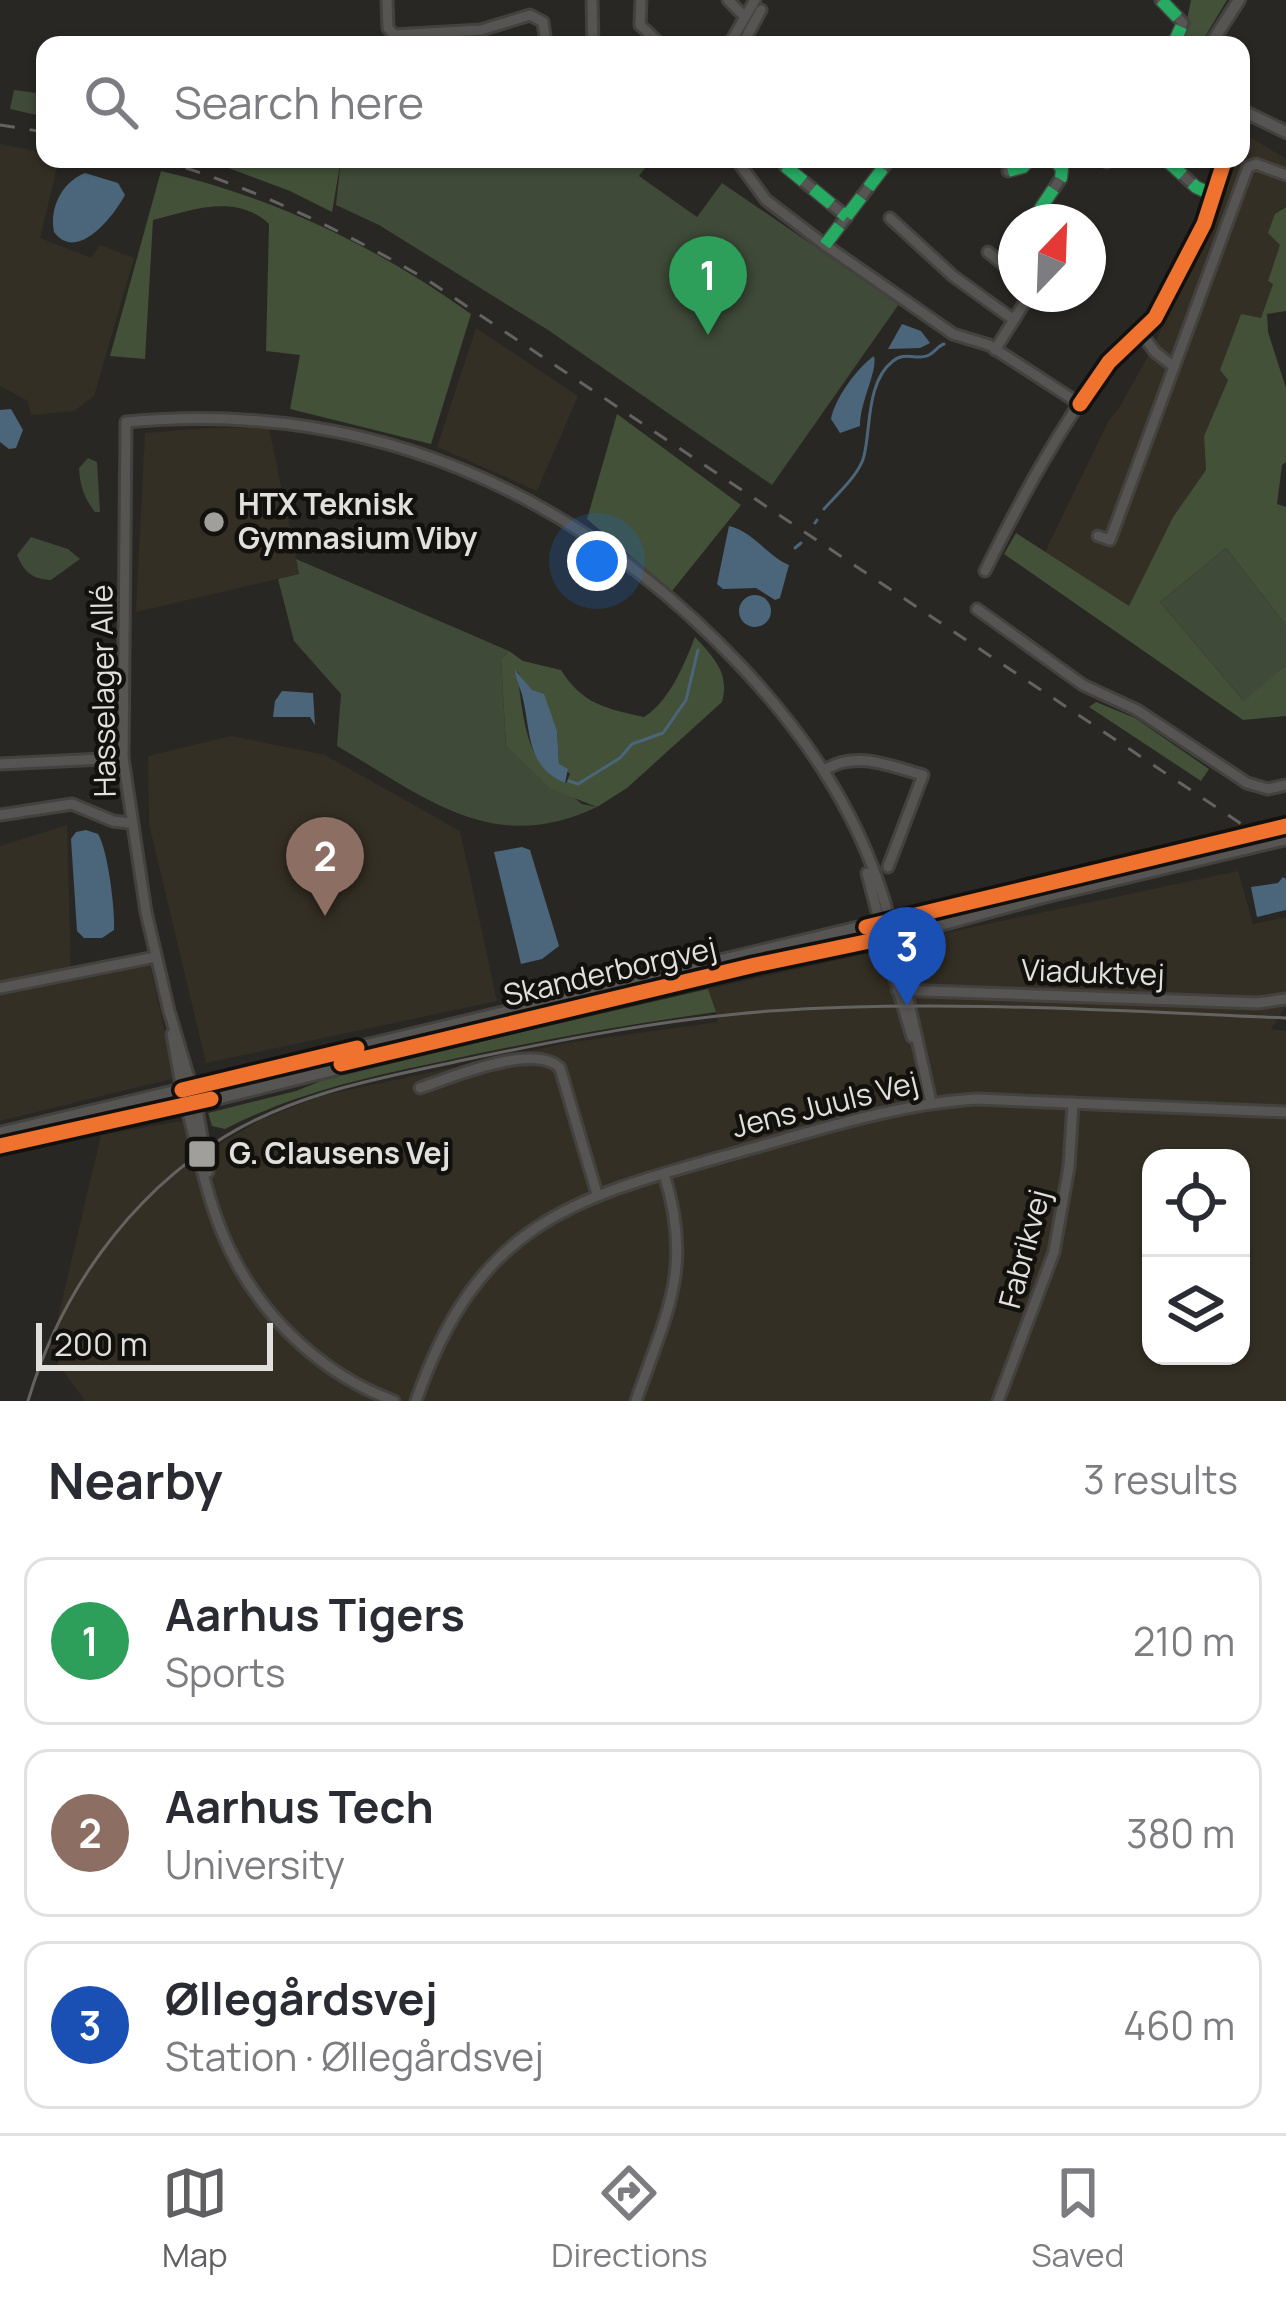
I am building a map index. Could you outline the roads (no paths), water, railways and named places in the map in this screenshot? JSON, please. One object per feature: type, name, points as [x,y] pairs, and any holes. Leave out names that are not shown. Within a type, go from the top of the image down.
[{"type":"main road","name":"Skanderborgvej","points":[[189,1096],[780,960],[974,901],[1286,826]]},
{"type":"main road","name":"Skanderborgvej","points":[[189,1096],[1286,838]]},
{"type":"main road","points":[[0,1134],[189,1096]]},
{"type":"main road","points":[[0,1146],[189,1096]]},
{"type":"street","points":[[387,0],[388,28],[394,35],[481,30],[530,15],[550,31],[548,36]]},
{"type":"street","points":[[592,0],[593,36]]},
{"type":"street","points":[[641,0],[640,26],[651,36]]},
{"type":"street","points":[[728,0],[743,15]]},
{"type":"street","points":[[1161,0],[1183,23],[1177,36]]},
{"type":"street","points":[[1216,36],[1239,0]]},
{"type":"street","points":[[733,36],[743,15],[758,5]]},
{"type":"street","points":[[746,36],[758,5]]},
{"type":"street","points":[[1250,117],[1286,131]]},
{"type":"street","points":[[1250,167],[1256,164],[1286,175]]},
{"type":"street","points":[[743,168],[766,200],[825,245],[953,334],[995,350],[1080,404]]},
{"type":"street","points":[[787,168],[847,217]]},
{"type":"street","points":[[825,245],[883,168]]},
{"type":"street","points":[[1008,171],[1019,168]]},
{"type":"street","points":[[1043,204],[1062,173],[1059,168]]},
{"type":"street","points":[[1175,168],[1196,187],[1214,195]]},
{"type":"street","points":[[985,571],[1039,468],[1080,404],[1109,362],[1155,318],[1186,262],[1222,168]]},
{"type":"street","points":[[1098,536],[1110,540],[1247,168]]},
{"type":"street","points":[[890,218],[953,276],[1014,320]]},
{"type":"street","points":[[988,252],[998,260]]},
{"type":"street","points":[[995,350],[1019,312]]},
{"type":"street","points":[[1142,333],[1173,366]]},
{"type":"street","name":"Hasselager Allé","points":[[394,1401],[344,1378],[316,1358],[263,1303],[229,1249],[208,1184],[155,957],[130,824],[123,758],[127,422],[236,418],[329,429],[398,445],[518,494],[597,540],[670,598],[753,679],[826,769]]},
{"type":"street","points":[[977,609],[1083,685],[1137,710],[1240,779],[1261,788],[1286,785]]},
{"type":"street","points":[[0,764],[123,758]]},
{"type":"street","points":[[889,867],[923,775],[866,759],[842,761],[826,769],[864,850],[931,1102]]},
{"type":"street","points":[[0,814],[72,804],[130,824]]},
{"type":"street","points":[[0,988],[155,957]]},
{"type":"street","name":"Viaduktvej","points":[[902,990],[1258,1003],[1286,999]]},
{"type":"street","points":[[420,1088],[483,1067],[541,1057],[552,1060],[560,1068],[597,1194]]},
{"type":"street","name":"Jens Juuls Vej","points":[[416,1401],[444,1330],[488,1268],[554,1214],[597,1194],[850,1120],[931,1102],[976,1099],[1286,1112]]},
{"type":"street","name":"Fabrikvej","points":[[998,1401],[1054,1252],[1070,1167],[1073,1103]]},
{"type":"street","points":[[636,1401],[680,1256],[664,1174]]},
{"type":"water","points":[[85,173],[118,183],[125,195],[94,233],[83,240],[63,240],[54,232],[56,205],[64,189]]},
{"type":"water","points":[[902,324],[921,331],[930,343],[888,349]]},
{"type":"water","points":[[874,356],[860,426],[840,433],[831,419],[837,402]]},
{"type":"water","points":[[11,409],[23,430],[16,448],[9,449],[0,442],[0,410]]},
{"type":"water","points":[[729,526],[789,565],[780,598],[775,600],[756,588],[723,589],[717,584]]},
{"type":"water","points":[[755,595],[766,600],[771,611],[766,622],[755,627],[744,622],[739,611],[744,600]]},
{"type":"water","points":[[515,670],[532,690],[544,694],[557,731],[559,764],[568,769],[565,783],[537,759]]},
{"type":"water","points":[[282,691],[313,693],[315,725],[310,717],[273,717]]},
{"type":"water","points":[[86,830],[98,834],[110,880],[114,930],[102,938],[84,938],[77,931],[71,839]]},
{"type":"water","points":[[530,850],[559,946],[542,959],[521,964],[494,852]]},
{"type":"water","points":[[1283,877],[1286,910],[1257,917],[1251,887],[1278,883]]},
{"type":"waterway","points":[[824,509],[862,463],[874,393],[884,370],[898,358],[925,357],[944,344]]},
{"type":"waterway","points":[[795,548],[801,543]]},
{"type":"waterway","points":[[569,781],[578,784],[620,758],[632,744],[663,733],[686,700],[698,650]]},
{"type":"tram line","points":[[28,1401],[79,1286],[128,1218],[157,1188],[224,1137],[281,1109],[341,1088],[578,1037],[769,1011],[963,1006],[1286,1018]]},
{"type":"railway","points":[[0,125],[36,131]]},
{"type":"railway","points":[[184,168],[296,211],[429,281],[1243,825]]},
{"type":"place","name":"Aarhus Tigers","points":[[708,335]]},
{"type":"place","name":"HTX Teknisk Gymnasium Viby","points":[[214,522]]},
{"type":"place","name":"Aarhus Tech","points":[[325,916]]},
{"type":"place","name":"Øllegårdsvej","points":[[907,1006]]},
{"type":"place","name":"G. Clausens Vej","points":[[202,1154]]}]
